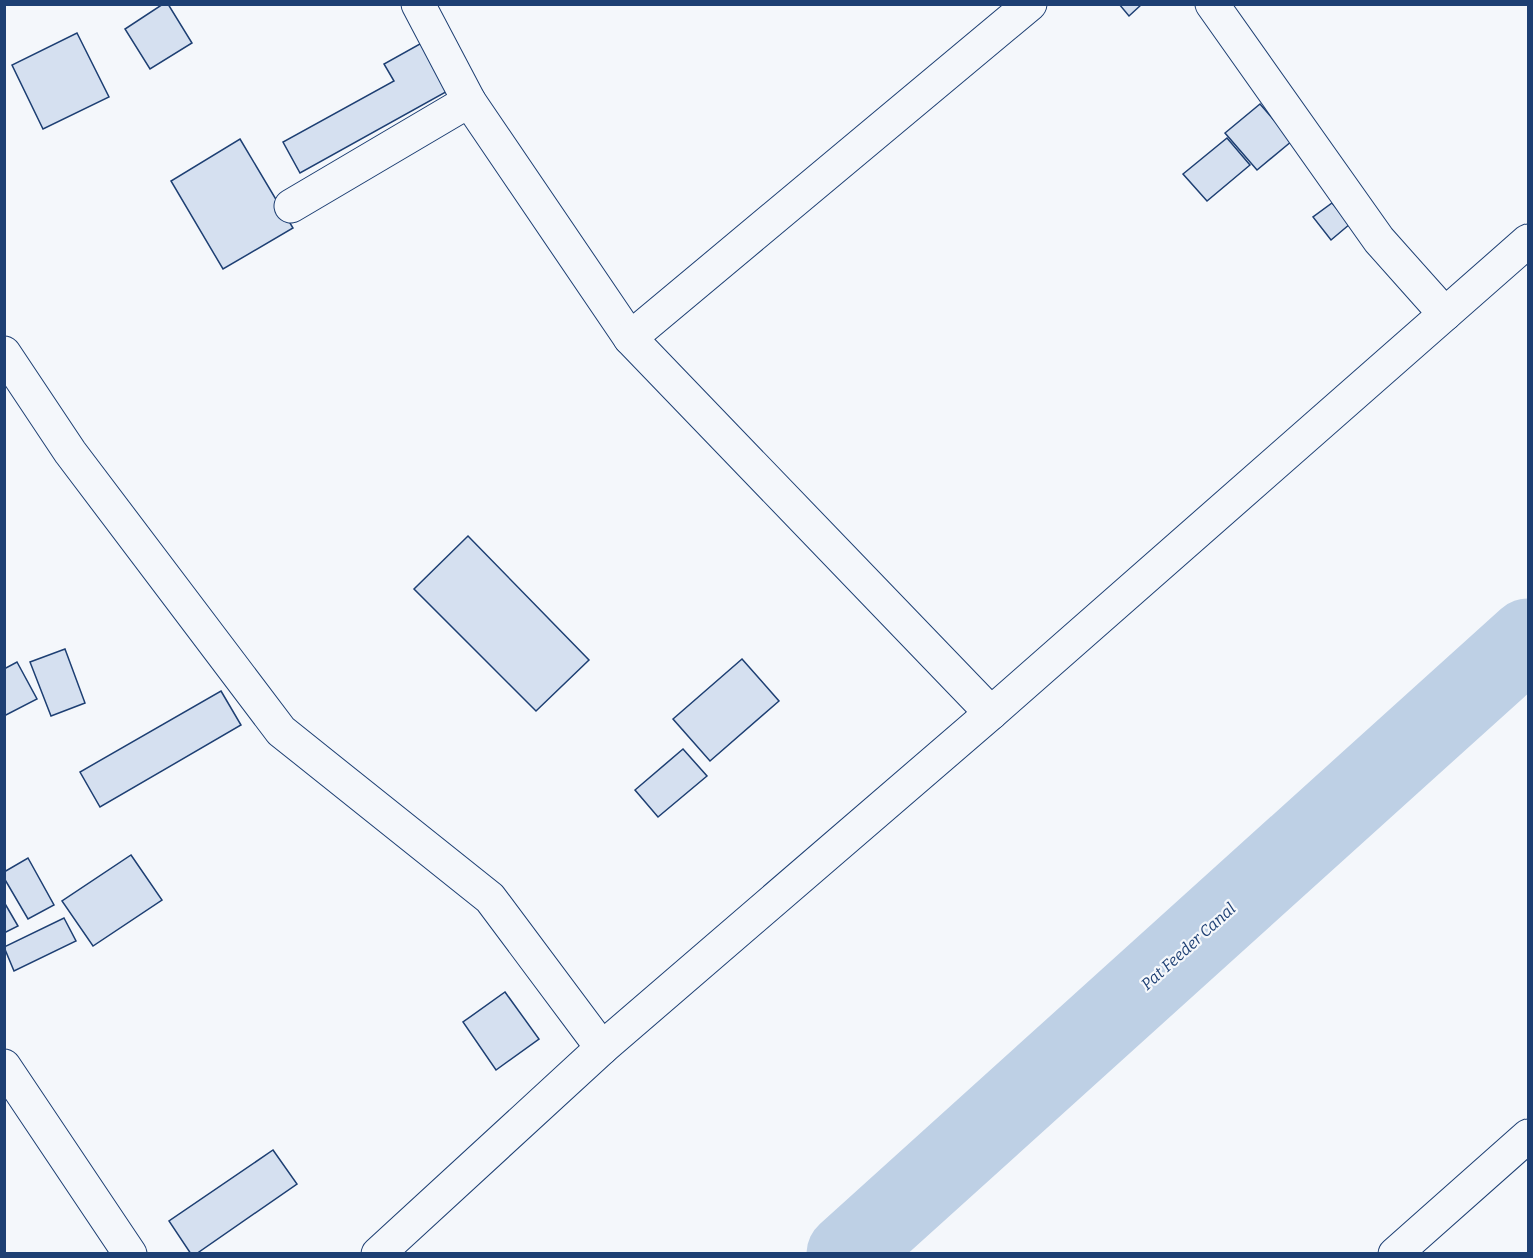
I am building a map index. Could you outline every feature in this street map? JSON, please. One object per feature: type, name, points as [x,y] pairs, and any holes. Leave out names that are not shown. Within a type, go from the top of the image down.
[{"type":"street","points":[[418,4],[469,101],[630,338],[991,713]]},
{"type":"street","points":[[630,338],[1030,4]]},
{"type":"street","points":[[1212,4],[1379,240],[1444,314]]},
{"type":"street","points":[[291,206],[469,101]]},
{"type":"street","points":[[378,1254],[602,1048],[991,713],[1528,241]]},
{"type":"street","points":[[4,353],[70,452],[281,732],[489,898],[602,1048]]},
{"type":"street","points":[[4,1066],[130,1254]]},
{"type":"street","points":[[1395,1254],[1528,1136]]},
{"type":"building","points":[[163,4],[168,4],[192,43],[150,69],[125,29]]},
{"type":"building","points":[[1119,4],[1142,4],[1129,16]]},
{"type":"building","points":[[77,33],[109,97],[43,129],[12,65]]},
{"type":"building","points":[[427,40],[453,88],[300,173],[283,142],[394,81],[384,64]]},
{"type":"building","points":[[1260,104],[1292,141],[1257,170],[1225,133]]},
{"type":"building","points":[[1227,138],[1250,165],[1207,201],[1183,174]]},
{"type":"building","points":[[240,139],[293,228],[223,269],[171,181]]},
{"type":"building","points":[[1332,203],[1350,224],[1331,240],[1313,217]]},
{"type":"building","points":[[468,536],[589,660],[536,711],[414,589]]},
{"type":"building","points":[[65,649],[85,703],[51,716],[30,662]]},
{"type":"building","points":[[742,659],[779,701],[710,761],[673,719]]},
{"type":"building","points":[[17,662],[37,699],[4,716],[4,669]]},
{"type":"building","points":[[221,691],[241,725],[100,807],[80,772]]},
{"type":"building","points":[[683,749],[707,776],[658,817],[635,790]]},
{"type":"building","points":[[131,855],[162,900],[93,946],[62,901]]},
{"type":"building","points":[[28,858],[54,905],[28,919],[4,878],[4,872]]},
{"type":"building","points":[[4,902],[18,926],[4,933]]},
{"type":"building","points":[[64,918],[76,941],[14,971],[4,947]]},
{"type":"building","points":[[505,992],[539,1039],[496,1070],[463,1022]]},
{"type":"building","points":[[273,1150],[297,1184],[196,1254],[191,1254],[169,1221]]},
{"type":"waterway","name":"Pat Feeder Canal","points":[[847,1254],[1528,639]]}]
